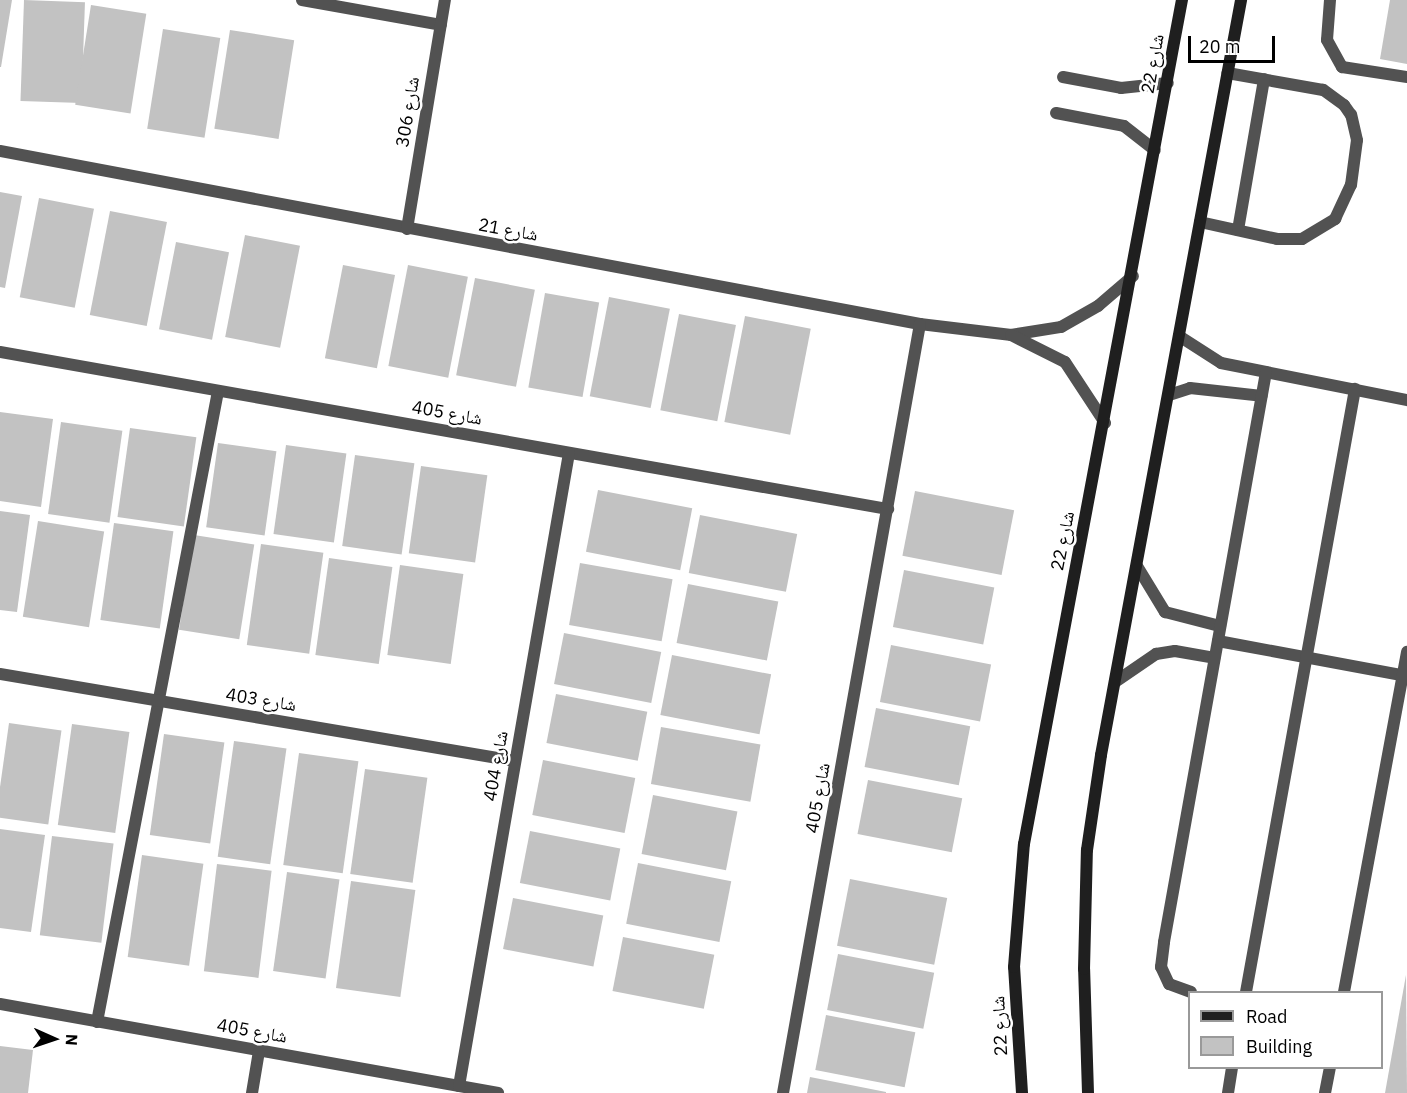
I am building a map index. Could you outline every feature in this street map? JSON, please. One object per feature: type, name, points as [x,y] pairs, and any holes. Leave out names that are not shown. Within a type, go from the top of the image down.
[{"type":"street","points":[[302,0],[441,25]]},
{"type":"street","name":"شارع 306","points":[[406,230],[445,0]]},
{"type":"street","name":"شارع 22","points":[[1022,1093],[1014,967],[1024,844],[1041,742],[1133,276],[1182,0]]},
{"type":"street","points":[[1088,1093],[1084,969],[1087,850],[1115,682],[1241,0]]},
{"type":"street","points":[[1330,0],[1327,40],[1342,67],[1407,77]]},
{"type":"street","points":[[1200,222],[1290,240],[1315,235],[1343,208],[1354,163],[1355,127],[1344,105],[1323,90],[1228,73]]},
{"type":"street","points":[[1063,77],[1121,88],[1168,84]]},
{"type":"street","points":[[1238,230],[1264,79]]},
{"type":"street","points":[[1056,113],[1124,126],[1155,150]]},
{"type":"street","name":"شارع 21","points":[[0,151],[406,230],[920,324],[1011,335],[1061,327],[1098,306],[1133,276]]},
{"type":"street","name":"شارع 405","points":[[783,1093],[920,324]]},
{"type":"street","name":"شارع 21","points":[[1011,335],[1065,362],[1105,423]]},
{"type":"street","points":[[1179,336],[1221,363],[1407,400]]},
{"type":"street","name":"شارع 405","points":[[0,352],[888,509]]},
{"type":"street","points":[[1188,992],[1169,984],[1161,967],[1266,372]]},
{"type":"street","points":[[1169,395],[1190,388],[1262,396]]},
{"type":"street","points":[[1246,991],[1355,389]]},
{"type":"street","points":[[97,1022],[219,391]]},
{"type":"street","name":"شارع 404","points":[[459,1086],[569,453]]},
{"type":"street","points":[[1137,566],[1165,612],[1220,626]]},
{"type":"street","points":[[1218,641],[1405,675]]},
{"type":"street","points":[[1115,682],[1156,654],[1175,651],[1214,658]]},
{"type":"street","points":[[1344,991],[1405,675],[1407,652]]},
{"type":"street","name":"شارع 403","points":[[0,674],[515,760]]},
{"type":"street","name":"شارع 405","points":[[0,1004],[498,1093]]},
{"type":"street","points":[[252,1093],[259,1050]]},
{"type":"street","points":[[1228,1093],[1232,1069]]},
{"type":"street","points":[[1325,1093],[1330,1069]]},
{"type":"building","points":[[0,0],[12,0],[1,67],[0,67]]},
{"type":"building","points":[[24,0],[85,2],[81,103],[20,101]]},
{"type":"building","points":[[1390,0],[1407,0],[1407,64],[1380,59]]},
{"type":"building","points":[[91,5],[146,14],[131,114],[75,105]]},
{"type":"building","points":[[163,29],[220,38],[204,138],[147,129]]},
{"type":"building","points":[[230,30],[294,40],[279,139],[214,129]]},
{"type":"building","points":[[0,192],[22,196],[5,288],[0,287]]},
{"type":"building","points":[[39,198],[94,209],[75,308],[20,297]]},
{"type":"building","points":[[110,211],[167,222],[147,326],[90,315]]},
{"type":"building","points":[[245,235],[300,246],[280,348],[225,337]]},
{"type":"building","points":[[176,242],[229,252],[212,340],[159,329]]},
{"type":"building","points":[[343,265],[395,275],[377,368],[325,358]]},
{"type":"building","points":[[408,265],[468,277],[448,378],[388,366]]},
{"type":"building","points":[[475,278],[535,290],[516,387],[456,375]]},
{"type":"building","points":[[545,293],[599,303],[582,397],[528,388]]},
{"type":"building","points":[[609,297],[670,309],[651,408],[590,396]]},
{"type":"building","points":[[679,314],[736,325],[717,421],[660,410]]},
{"type":"building","points":[[745,316],[811,329],[790,435],[724,422]]},
{"type":"building","points":[[0,412],[53,419],[41,507],[0,501]]},
{"type":"building","points":[[61,422],[122,431],[109,523],[48,514]]},
{"type":"building","points":[[130,428],[196,437],[184,526],[117,517]]},
{"type":"building","points":[[218,443],[276,451],[265,535],[206,527]]},
{"type":"building","points":[[286,445],[346,453],[334,543],[273,534]]},
{"type":"building","points":[[355,455],[414,463],[402,554],[342,546]]},
{"type":"building","points":[[421,466],[487,475],[475,562],[409,553]]},
{"type":"building","points":[[598,490],[692,508],[680,570],[586,552]]},
{"type":"building","points":[[915,491],[1014,510],[1002,575],[902,556]]},
{"type":"building","points":[[0,511],[30,515],[17,612],[0,610]]},
{"type":"building","points":[[700,515],[797,534],[786,592],[689,573]]},
{"type":"building","points":[[38,521],[104,531],[89,627],[23,617]]},
{"type":"building","points":[[114,523],[173,531],[160,628],[100,620]]},
{"type":"building","points":[[194,535],[254,545],[239,639],[179,630]]},
{"type":"building","points":[[261,544],[323,553],[309,654],[247,645]]},
{"type":"building","points":[[329,558],[392,567],[379,664],[315,655]]},
{"type":"building","points":[[580,563],[673,579],[662,641],[569,625]]},
{"type":"building","points":[[400,565],[463,574],[451,664],[387,655]]},
{"type":"building","points":[[904,570],[994,588],[983,644],[893,627]]},
{"type":"building","points":[[688,584],[778,602],[767,660],[677,643]]},
{"type":"building","points":[[564,633],[661,652],[651,703],[554,684]]},
{"type":"building","points":[[891,645],[991,664],[980,721],[880,702]]},
{"type":"building","points":[[672,655],[771,674],[760,734],[660,715]]},
{"type":"building","points":[[556,694],[647,712],[638,761],[546,743]]},
{"type":"building","points":[[876,708],[970,726],[959,785],[865,767]]},
{"type":"building","points":[[9,723],[61,730],[48,824],[0,818],[0,787]]},
{"type":"building","points":[[72,724],[129,732],[115,833],[58,825]]},
{"type":"building","points":[[661,727],[760,745],[750,802],[651,784]]},
{"type":"building","points":[[164,734],[224,742],[210,843],[150,835]]},
{"type":"building","points":[[234,741],[286,748],[270,864],[218,857]]},
{"type":"building","points":[[299,753],[358,761],[343,873],[283,865]]},
{"type":"building","points":[[543,760],[635,778],[625,833],[532,815]]},
{"type":"building","points":[[365,769],[427,778],[413,883],[350,874]]},
{"type":"building","points":[[868,780],[962,798],[952,852],[858,834]]},
{"type":"building","points":[[653,795],[737,811],[726,870],[642,854]]},
{"type":"building","points":[[0,829],[45,835],[31,932],[0,928]]},
{"type":"building","points":[[530,831],[620,849],[610,901],[520,883]]},
{"type":"building","points":[[52,836],[114,844],[101,943],[40,935]]},
{"type":"building","points":[[142,855],[203,864],[189,966],[128,957]]},
{"type":"building","points":[[638,863],[731,881],[719,942],[626,924]]},
{"type":"building","points":[[217,864],[272,871],[258,978],[204,971]]},
{"type":"building","points":[[287,872],[339,879],[326,978],[273,971]]},
{"type":"building","points":[[850,879],[947,898],[934,965],[837,946]]},
{"type":"building","points":[[351,881],[415,890],[400,997],[336,988]]},
{"type":"building","points":[[513,898],[603,916],[593,967],[503,949]]},
{"type":"building","points":[[623,937],[714,955],[704,1009],[613,991]]},
{"type":"building","points":[[838,954],[934,973],[923,1029],[827,1010]]},
{"type":"building","points":[[1406,975],[1407,1093],[1385,1093]]},
{"type":"building","points":[[826,1015],[915,1032],[905,1087],[815,1070]]},
{"type":"building","points":[[0,1046],[33,1050],[28,1093],[0,1093]]},
{"type":"building","points":[[810,1077],[886,1092],[886,1093],[807,1093]]}]
